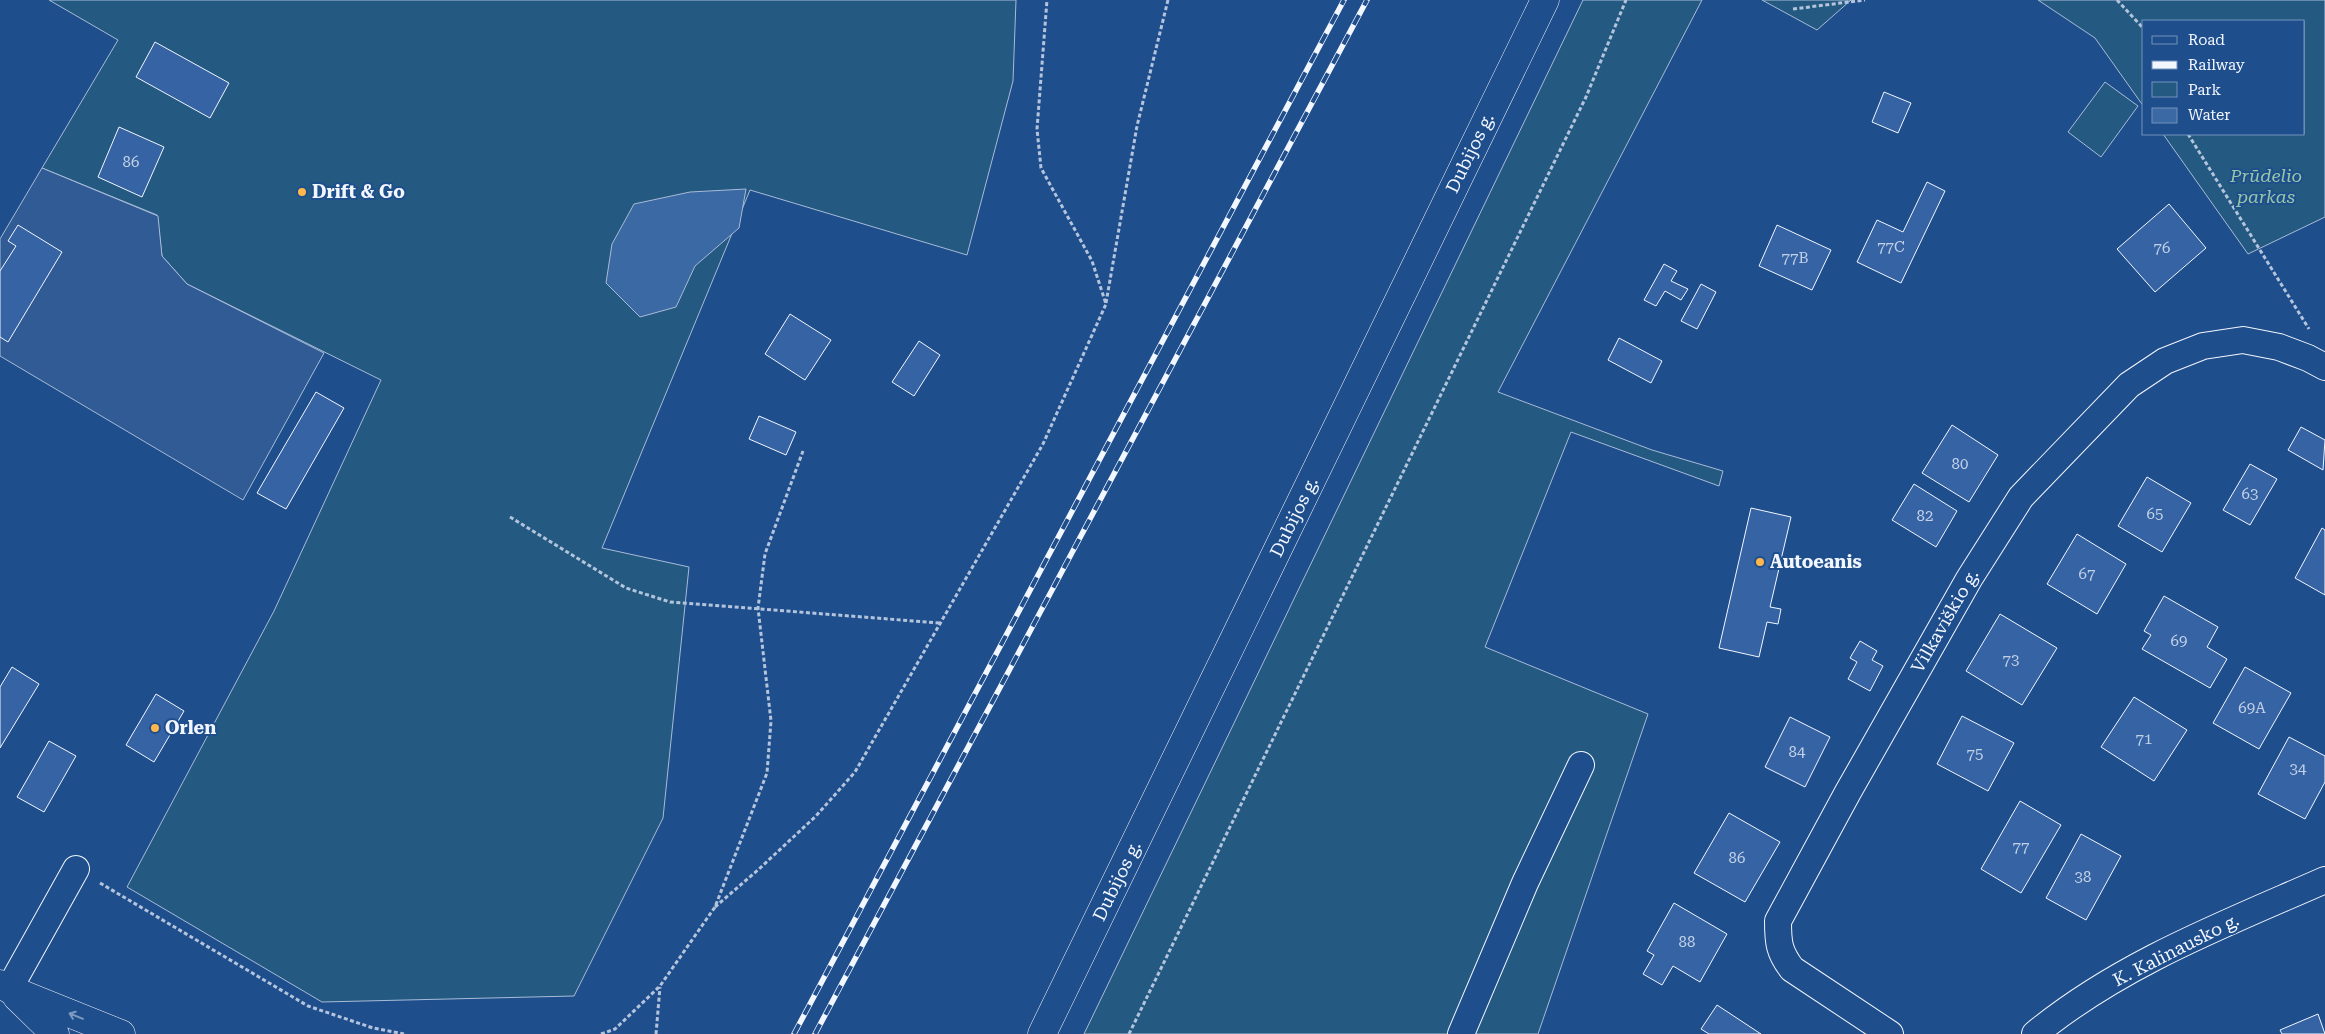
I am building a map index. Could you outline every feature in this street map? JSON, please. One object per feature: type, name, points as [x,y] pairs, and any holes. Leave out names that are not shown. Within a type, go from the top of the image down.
[{"type":"main road","name":"Dubijos g.","points":[[1042,1034],[1544,0]]},
{"type":"main road","points":[[4,986],[54,1034]]},
{"type":"main road","points":[[4,986],[121,1034]]},
{"type":"street","name":"Vilkaviškio g.","points":[[1890,1034],[1792,969],[1782,955],[1778,938],[1778,921],[1848,792],[1969,579],[2020,497],[2129,385],[2165,361],[2203,346],[2243,340],[2279,347],[2325,367]]},
{"type":"street","points":[[1462,1034],[1525,883],[1581,765]]},
{"type":"street","points":[[4,986],[76,868]]},
{"type":"street","name":"K. Kalinausko g.","points":[[2035,1034],[2062,1012],[2196,935],[2325,880]]},
{"type":"path","points":[[1047,0],[1036,129],[1041,168],[1092,261],[1106,304]]},
{"type":"path","points":[[715,907],[816,816],[855,772],[1043,444],[1106,304],[1137,126],[1168,0]]},
{"type":"path","points":[[1129,1034],[1586,97],[1626,0]]},
{"type":"path","points":[[1793,9],[1865,0]]},
{"type":"path","points":[[2117,0],[2142,27]]},
{"type":"path","points":[[2189,135],[2311,332]]},
{"type":"path","points":[[601,1034],[615,1029],[660,986],[715,907],[767,773],[772,720],[758,608],[765,554],[803,451]]},
{"type":"path","points":[[510,517],[626,588],[670,602],[940,623]]},
{"type":"path","points":[[76,868],[308,1006],[373,1028],[404,1034]]},
{"type":"path","points":[[656,1034],[660,986]]},
{"type":"green space","points":[[49,0],[1016,0],[1013,81],[967,255],[750,190],[602,548],[689,567],[663,818],[574,996],[322,1002],[127,887],[274,611],[381,380],[187,284],[162,256],[157,215],[42,168],[118,40]]},
{"type":"green space","points":[[1583,0],[1702,0],[1498,392],[1652,450],[1723,471],[1719,486],[1571,432],[1485,647],[1648,714],[1538,1034],[1084,1034]]},
{"type":"green space","points":[[1762,0],[1851,0],[1817,30]]},
{"type":"green space","name":"Prūdelio parkas","points":[[2038,0],[2325,0],[2325,217],[2248,254],[2164,135],[2305,135],[2305,20],[2142,20],[2142,104],[2095,38]]},
{"type":"green space","points":[[2105,82],[2138,106],[2101,157],[2068,132]]},
{"type":"shaded area","points":[[42,168],[158,216],[162,256],[187,284],[324,353],[243,500],[0,356],[0,239]]},
{"type":"water","points":[[746,189],[739,228],[695,266],[676,307],[640,317],[606,283],[612,244],[634,204],[690,192]]},
{"type":"building","points":[[155,42],[229,83],[210,118],[136,77]]},
{"type":"building","points":[[1884,92],[1911,103],[1898,133],[1872,122]]},
{"type":"building","points":[[119,127],[164,147],[142,197],[98,177]]},
{"type":"building","points":[[1927,182],[1945,191],[1901,283],[1857,262],[1877,220],[1903,232]]},
{"type":"building","points":[[2169,204],[2206,248],[2155,292],[2117,249]]},
{"type":"building","points":[[18,225],[62,252],[8,342],[0,337],[0,271],[16,246],[8,241]]},
{"type":"building","points":[[1777,225],[1831,250],[1812,290],[1759,266]]},
{"type":"building","points":[[1664,264],[1677,271],[1671,281],[1688,289],[1681,300],[1665,291],[1656,306],[1644,300]]},
{"type":"building","points":[[1701,284],[1716,292],[1697,329],[1681,321]]},
{"type":"building","points":[[790,314],[831,340],[805,380],[765,354]]},
{"type":"building","points":[[1619,338],[1662,361],[1651,383],[1608,360]]},
{"type":"building","points":[[919,341],[940,355],[914,396],[892,382]]},
{"type":"building","points":[[316,392],[344,408],[286,509],[257,493]]},
{"type":"building","points":[[759,416],[796,432],[786,455],[749,439]]},
{"type":"building","points":[[1952,425],[1998,455],[1969,502],[1922,473]]},
{"type":"building","points":[[2301,427],[2325,440],[2323,470],[2288,450]]},
{"type":"building","points":[[2250,464],[2277,479],[2250,525],[2223,510]]},
{"type":"building","points":[[2147,477],[2191,503],[2162,552],[2118,526]]},
{"type":"building","points":[[1914,484],[1957,511],[1936,547],[1892,520]]},
{"type":"building","name":"Autoeanis","points":[[1751,508],[1791,517],[1770,607],[1781,609],[1778,624],[1767,622],[1759,657],[1719,648]]},
{"type":"building","points":[[2322,528],[2325,530],[2325,595],[2295,578]]},
{"type":"building","points":[[2077,534],[2126,564],[2097,614],[2047,584]]},
{"type":"building","points":[[2164,596],[2218,627],[2207,647],[2227,659],[2210,688],[2142,649],[2151,635],[2144,631]]},
{"type":"building","points":[[2000,614],[2057,648],[2022,705],[1966,671]]},
{"type":"building","points":[[1860,641],[1877,651],[1872,660],[1883,666],[1870,691],[1848,679],[1857,662],[1850,658]]},
{"type":"building","points":[[12,667],[39,684],[0,748],[0,687]]},
{"type":"building","points":[[2245,667],[2291,693],[2259,749],[2213,723]]},
{"type":"building","name":"Orlen","points":[[156,694],[184,711],[154,762],[126,745]]},
{"type":"building","points":[[2134,697],[2187,730],[2154,781],[2101,747]]},
{"type":"building","points":[[1962,716],[2014,743],[1988,791],[1937,764]]},
{"type":"building","points":[[1790,717],[1830,737],[1805,787],[1765,767]]},
{"type":"building","points":[[2289,737],[2325,756],[2325,782],[2305,819],[2258,794]]},
{"type":"building","points":[[49,741],[76,756],[44,812],[17,797]]},
{"type":"building","points":[[2020,801],[2061,825],[2021,893],[1981,869]]},
{"type":"building","points":[[1729,813],[1780,842],[1745,902],[1694,873]]},
{"type":"building","points":[[2081,834],[2121,856],[2086,920],[2046,898]]},
{"type":"building","points":[[1674,903],[1727,934],[1700,982],[1673,966],[1662,985],[1643,974],[1654,955],[1647,951]]},
{"type":"building","points":[[1717,1005],[1761,1034],[1709,1034],[1701,1029]]},
{"type":"building","points":[[2318,1014],[2325,1034],[2282,1034],[2280,1030]]},
{"type":"railway","points":[[794,1034],[1344,0]]},
{"type":"railway","points":[[815,1034],[1367,0]]},
{"type":"place","name":"Drift & Go","points":[[302,192]]},
{"type":"place","name":"Autoeanis","points":[[1760,562]]},
{"type":"place","name":"Orlen","points":[[155,728]]}]
